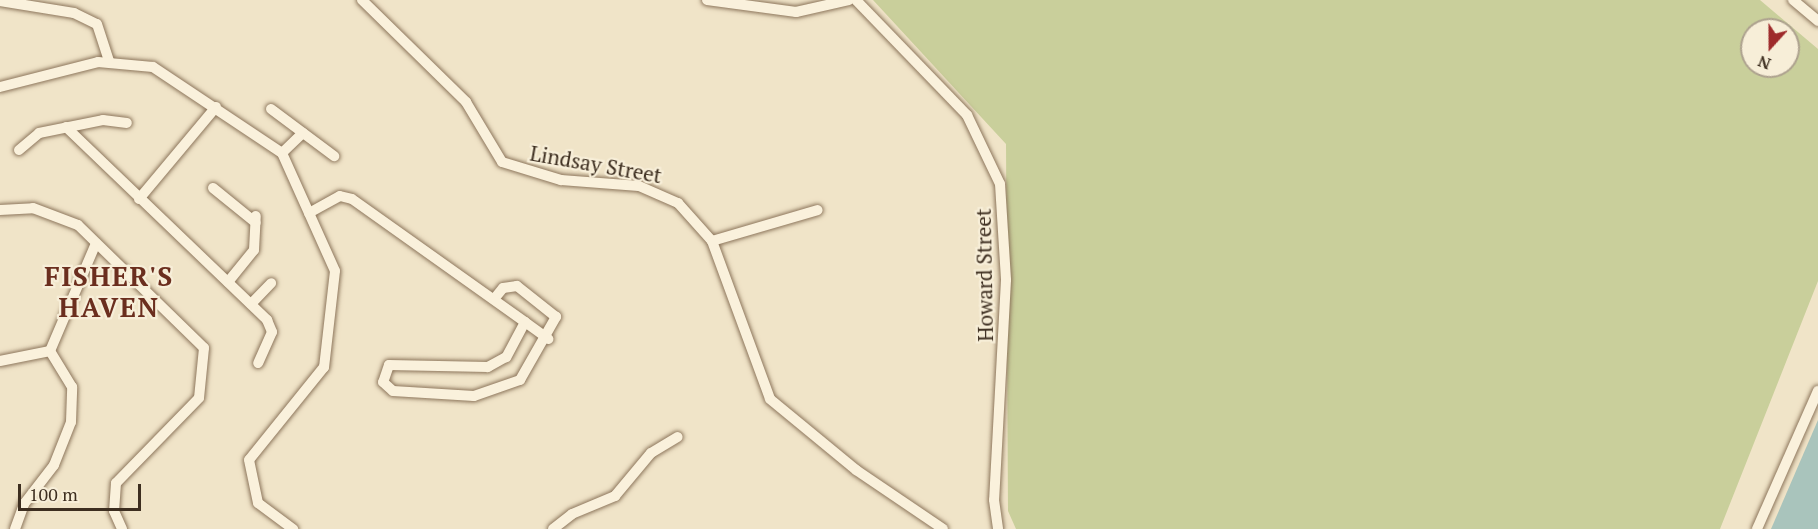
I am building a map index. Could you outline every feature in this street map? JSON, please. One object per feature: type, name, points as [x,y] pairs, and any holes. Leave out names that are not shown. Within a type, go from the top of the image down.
[{"type":"street","name":"Lindsay Street","points":[[363,0],[466,102],[502,162],[561,180],[655,190],[678,202],[712,241],[770,399],[856,470],[943,529]]},
{"type":"street","points":[[707,0],[796,12],[822,10],[849,0]]},
{"type":"street","name":"Howard Street","points":[[856,0],[967,116],[1000,184],[1006,280],[994,500],[998,529]]},
{"type":"street","points":[[1793,0],[1818,21]]},
{"type":"street","points":[[0,1],[74,12],[97,24],[109,62]]},
{"type":"street","points":[[2,83],[109,62],[160,69],[282,153],[335,266],[333,309],[324,367],[249,460],[258,503],[292,529]]},
{"type":"street","points":[[139,199],[216,107]]},
{"type":"street","points":[[271,109],[334,156]]},
{"type":"street","points":[[19,150],[32,135],[66,127],[127,123]]},
{"type":"street","points":[[66,127],[271,326],[258,363]]},
{"type":"street","points":[[282,153],[303,133]]},
{"type":"street","points":[[213,188],[256,220],[254,250],[228,282]]},
{"type":"street","points":[[309,213],[340,196],[350,198],[548,339]]},
{"type":"street","points":[[0,210],[21,206],[58,215],[96,243],[197,337],[205,354],[199,398],[116,483],[114,511],[122,529]]},
{"type":"street","points":[[712,241],[818,210]]},
{"type":"street","points":[[50,351],[96,243]]},
{"type":"street","points":[[250,304],[271,283]]},
{"type":"street","points":[[494,299],[509,285],[528,292],[556,317],[548,339],[520,380],[482,394],[403,393],[383,382],[388,365],[496,364],[525,322]]},
{"type":"street","points":[[0,361],[50,351]]},
{"type":"street","points":[[15,529],[24,504],[54,465],[71,422],[72,387],[50,351]]},
{"type":"street","points":[[1757,529],[1818,391]]},
{"type":"street","points":[[553,529],[572,514],[615,496],[651,453],[678,437]]},
{"type":"green space","points":[[873,0],[1760,0],[1781,18],[1740,18],[1740,78],[1800,78],[1800,34],[1818,49],[1818,281],[1720,529],[1016,529],[1008,511],[1006,144]]},
{"type":"water","points":[[1818,420],[1818,529],[1771,529]]},
{"type":"district","name":"FISHER'S HAVEN","points":[[109,292]]}]
